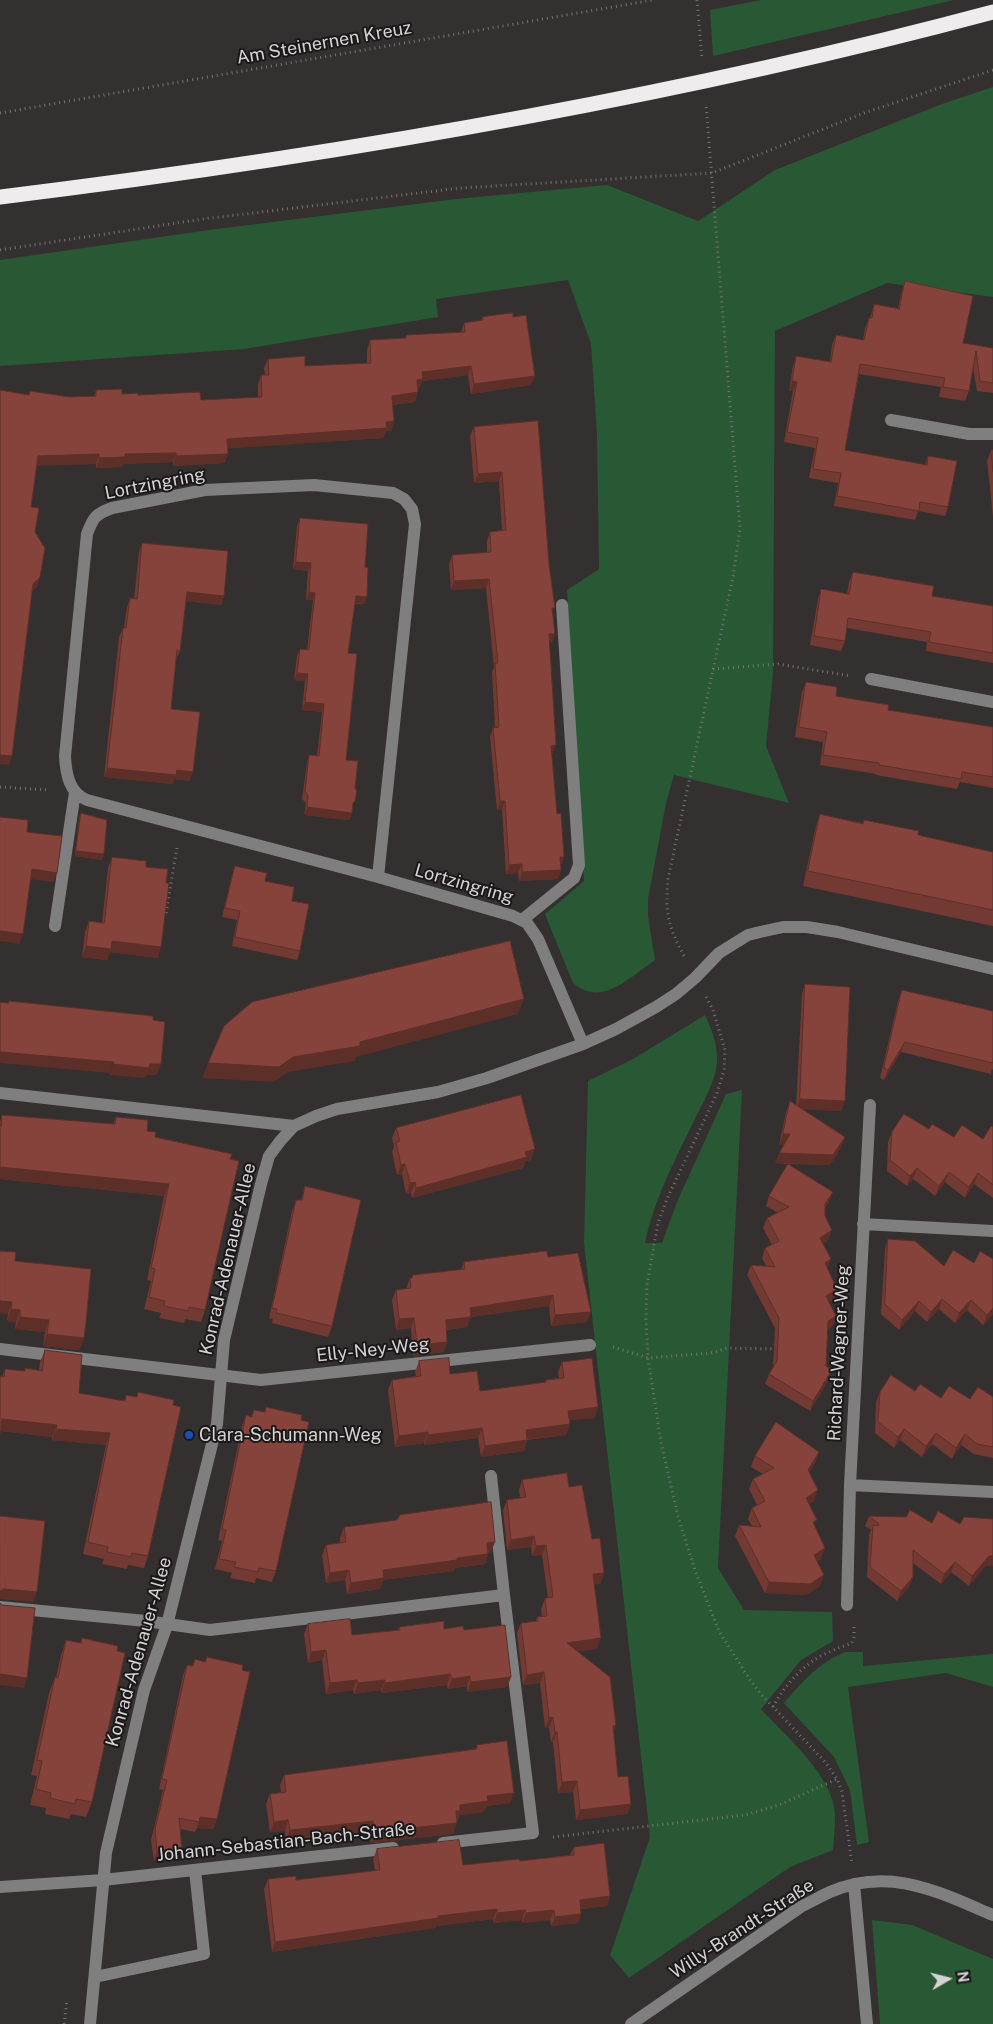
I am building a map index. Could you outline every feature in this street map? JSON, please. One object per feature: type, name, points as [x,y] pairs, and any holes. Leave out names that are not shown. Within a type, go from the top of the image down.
[{"type":"highway","points":[[0,197],[130,181],[308,155],[485,125],[732,75],[993,12]]},
{"type":"street","points":[[890,420],[969,434],[993,434]]},
{"type":"street","name":"Lortzingring","points":[[378,877],[415,524],[412,509],[404,499],[392,493],[314,485],[204,490],[99,512],[93,519],[87,534],[65,756],[69,782],[75,792],[80,797],[88,800],[378,877],[505,913],[522,920],[527,923],[538,939],[583,1044]]},
{"type":"street","points":[[522,920],[574,878],[579,865],[562,605]]},
{"type":"street","points":[[871,679],[993,702]]},
{"type":"street","points":[[54,926],[75,792]]},
{"type":"street","name":"Konrad-Adenauer-Allee","points":[[90,2024],[103,1880],[110,1829],[144,1690],[167,1625],[218,1416],[224,1340],[267,1166],[273,1151],[294,1126],[337,1109],[438,1092],[487,1078],[583,1044],[616,1029],[676,994],[695,978],[719,953],[742,938],[783,927],[808,927],[838,932],[993,969]]},
{"type":"street","points":[[0,1093],[294,1126]]},
{"type":"street","name":"Richard-Wagner-Weg","points":[[847,1605],[850,1485],[870,1105]]},
{"type":"street","points":[[863,1224],[993,1231]]},
{"type":"street","name":"Elly-Ney-Weg","points":[[221,1375],[260,1380],[590,1345]]},
{"type":"street","points":[[0,1349],[221,1375]]},
{"type":"street","points":[[490,1476],[533,1833]]},
{"type":"street","points":[[850,1485],[993,1492]]},
{"type":"street","points":[[0,1607],[146,1621],[210,1630],[504,1595]]},
{"type":"street","name":"Johann-Sebastian-Bach-Straße","points":[[434,1844],[533,1833]]},
{"type":"street","name":"Johann-Sebastian-Bach-Straße","points":[[0,1887],[103,1880],[404,1847]]},
{"type":"street","points":[[95,1977],[204,1954],[195,1870]]},
{"type":"street","name":"Willy-Brandt-Straße","points":[[631,2024],[802,1906],[830,1892],[854,1884],[874,1880],[915,1884],[993,1915]]},
{"type":"street","points":[[854,1884],[867,2024]]},
{"type":"path","name":"Am Steinernen Kreuz","points":[[0,113],[653,0]]},
{"type":"path","points":[[0,250],[203,218],[460,188],[712,173],[864,113],[993,70]]},
{"type":"path","points":[[708,127],[740,529],[733,577],[668,879],[666,900],[667,916],[673,934],[713,1010],[725,1050],[724,1070],[717,1093],[658,1223],[647,1284],[648,1358],[668,1479],[696,1573],[719,1631],[748,1676],[826,1763],[837,1779],[842,1792],[848,1823],[854,1884]]},
{"type":"path","points":[[713,669],[778,664],[871,679]]},
{"type":"path","points":[[0,787],[75,792]]},
{"type":"path","points":[[166,913],[180,824]]},
{"type":"path","points":[[590,1345],[617,1348],[648,1358],[711,1353],[726,1348],[782,1349]]},
{"type":"path","points":[[773,1706],[807,1666],[829,1652],[852,1643],[855,1611],[847,1605]]},
{"type":"path","points":[[533,1833],[534,1839],[745,1816],[779,1805],[837,1779]]},
{"type":"green space","points":[[761,0],[954,0],[713,56],[710,10]]},
{"type":"green space","points":[[993,87],[993,297],[887,283],[775,331],[773,673],[766,746],[789,803],[674,775],[666,803],[648,899],[648,916],[655,960],[626,981],[605,991],[584,990],[573,983],[545,914],[584,881],[567,590],[599,569],[597,434],[591,344],[568,280],[436,299],[438,317],[244,349],[0,366],[0,260],[209,230],[456,199],[607,185],[698,221],[775,170],[942,104]]},
{"type":"green space","points":[[705,1015],[715,1042],[716,1070],[709,1090],[665,1182],[645,1243],[662,1243],[677,1202],[726,1094],[742,1090],[718,1568],[744,1610],[832,1612],[833,1641],[801,1660],[761,1709],[818,1772],[831,1796],[835,1816],[835,1830],[833,1850],[790,1867],[629,1978],[610,1955],[650,1837],[584,1243],[588,1081],[633,1059]]},
{"type":"green space","points":[[845,1652],[863,1652],[863,1666],[993,1654],[993,1687],[946,1673],[848,1687],[869,1842],[857,1845],[850,1790],[834,1757],[784,1703],[804,1680],[818,1668]]},
{"type":"green space","points":[[872,1920],[912,1925],[993,1959],[993,2024],[880,2024]]},
{"type":"building","points":[[905,281],[973,296],[963,343],[993,348],[993,383],[980,381],[976,351],[969,391],[943,387],[945,378],[860,364],[845,450],[927,465],[928,456],[957,461],[948,507],[920,502],[919,511],[837,496],[841,473],[813,469],[818,438],[787,432],[797,382],[792,381],[796,356],[831,362],[836,335],[864,340],[869,318],[872,318],[874,304],[899,309]]},
{"type":"building","points":[[513,313],[513,317],[526,315],[535,376],[474,384],[471,366],[422,372],[423,379],[417,380],[418,392],[392,396],[394,421],[386,422],[387,428],[227,439],[228,454],[176,456],[176,453],[125,454],[125,457],[99,458],[99,454],[38,456],[31,507],[39,508],[35,532],[45,548],[40,577],[33,584],[12,756],[0,755],[0,390],[29,395],[30,391],[70,397],[96,396],[96,390],[122,389],[122,394],[138,393],[138,395],[200,392],[201,400],[262,397],[261,375],[269,375],[268,359],[305,356],[305,366],[371,363],[370,340],[406,338],[406,335],[465,332],[464,323],[483,320],[482,317]]},
{"type":"building","points":[[538,421],[549,564],[555,608],[552,608],[555,634],[549,634],[556,745],[551,746],[557,814],[561,813],[564,857],[560,857],[561,870],[522,872],[522,864],[509,865],[505,801],[500,801],[493,728],[499,727],[495,663],[498,663],[489,579],[454,581],[452,555],[491,552],[490,532],[506,530],[502,472],[478,474],[474,427]]},
{"type":"building","points":[[993,450],[993,472],[991,451]]},
{"type":"building","points":[[300,518],[368,524],[365,567],[368,568],[367,597],[356,596],[348,653],[357,654],[346,760],[358,761],[355,788],[357,791],[352,813],[307,807],[308,796],[305,791],[309,755],[319,756],[324,704],[305,702],[308,674],[297,673],[300,649],[309,650],[315,593],[309,592],[311,563],[296,562]]},
{"type":"building","points":[[142,543],[228,551],[224,596],[187,592],[180,651],[177,650],[171,709],[200,712],[193,772],[177,770],[176,775],[107,768],[123,628],[126,628],[130,598],[137,599]]},
{"type":"building","points":[[853,572],[934,586],[932,596],[993,606],[993,653],[929,642],[931,632],[848,618],[845,641],[814,636],[821,589],[849,594]]},
{"type":"building","points":[[806,682],[837,687],[836,696],[889,705],[888,710],[993,727],[993,777],[962,772],[961,779],[879,765],[879,763],[823,755],[827,732],[799,727]]},
{"type":"building","points":[[81,813],[107,820],[104,854],[76,851]]},
{"type":"building","points":[[820,814],[863,824],[864,820],[919,831],[918,835],[993,852],[993,910],[808,871]]},
{"type":"building","points":[[0,817],[28,820],[27,832],[62,836],[57,873],[32,869],[23,934],[0,931]]},
{"type":"building","points":[[112,857],[146,861],[146,867],[168,869],[166,883],[169,883],[161,947],[112,941],[111,949],[86,946],[89,921],[104,923]]},
{"type":"building","points":[[235,866],[267,873],[265,881],[294,887],[292,901],[309,904],[300,951],[235,937],[240,911],[225,908]]},
{"type":"building","points":[[510,941],[524,999],[360,1042],[360,1046],[293,1057],[279,1067],[208,1063],[224,1026],[252,1002]]},
{"type":"building","points":[[805,984],[850,987],[845,1101],[800,1099]]},
{"type":"building","points":[[902,990],[993,1011],[993,1063],[905,1042],[888,1070],[884,1068]]},
{"type":"building","points":[[9,1001],[153,1016],[153,1020],[165,1022],[161,1064],[150,1064],[149,1068],[113,1064],[114,1062],[0,1052],[0,1002],[8,1003]]},
{"type":"building","points":[[521,1095],[535,1149],[525,1152],[527,1157],[416,1188],[415,1182],[410,1183],[405,1164],[401,1165],[396,1142],[400,1141],[396,1128]]},
{"type":"building","points":[[790,1101],[845,1137],[833,1155],[779,1153],[790,1134],[783,1134]]},
{"type":"building","points":[[904,1114],[929,1129],[932,1124],[954,1137],[962,1125],[983,1139],[991,1126],[993,1127],[993,1185],[978,1173],[969,1187],[949,1172],[939,1186],[917,1168],[910,1176],[890,1160],[892,1132]]},
{"type":"building","points":[[2,1115],[115,1124],[116,1117],[148,1120],[147,1131],[156,1132],[155,1137],[232,1154],[230,1159],[239,1161],[205,1310],[189,1307],[188,1311],[164,1306],[165,1301],[149,1297],[155,1269],[151,1268],[169,1184],[0,1167],[0,1126]]},
{"type":"building","points":[[788,1164],[833,1192],[825,1204],[825,1216],[832,1230],[820,1238],[831,1259],[825,1263],[837,1289],[826,1296],[836,1316],[828,1321],[826,1366],[832,1370],[813,1401],[769,1374],[777,1361],[779,1318],[751,1265],[775,1267],[765,1248],[779,1241],[767,1218],[789,1207],[769,1196]]},
{"type":"building","points":[[305,1186],[361,1200],[332,1326],[276,1313],[277,1309],[272,1308],[296,1200],[302,1200]]},
{"type":"building","points":[[888,1239],[915,1241],[944,1266],[953,1250],[974,1263],[980,1251],[993,1259],[993,1308],[987,1315],[971,1300],[959,1313],[942,1299],[931,1312],[919,1301],[902,1320],[885,1304]]},
{"type":"building","points":[[0,1251],[16,1252],[15,1261],[91,1269],[84,1338],[47,1334],[49,1320],[20,1317],[20,1310],[11,1309],[12,1302],[0,1301]]},
{"type":"building","points":[[547,1251],[548,1257],[578,1253],[591,1312],[555,1315],[553,1295],[470,1308],[471,1317],[446,1320],[447,1342],[417,1345],[414,1318],[399,1319],[396,1290],[411,1288],[410,1278],[413,1275],[465,1269],[464,1262]]},
{"type":"building","points":[[45,1350],[82,1355],[79,1393],[125,1401],[126,1395],[137,1397],[138,1392],[174,1400],[173,1405],[181,1407],[148,1556],[132,1553],[131,1557],[107,1552],[108,1547],[88,1542],[110,1433],[56,1429],[57,1425],[2,1419],[0,1430],[0,1376],[4,1377],[5,1369],[25,1371],[25,1368],[42,1371]]},
{"type":"building","points":[[449,1358],[450,1374],[477,1371],[480,1391],[564,1378],[562,1362],[592,1358],[598,1407],[568,1411],[570,1424],[526,1430],[527,1440],[485,1446],[482,1428],[428,1435],[428,1432],[399,1436],[392,1380],[421,1376],[419,1361]]},
{"type":"building","points":[[891,1375],[915,1391],[920,1384],[941,1398],[949,1386],[970,1399],[978,1387],[993,1397],[993,1447],[977,1444],[965,1434],[956,1448],[936,1433],[926,1446],[904,1429],[898,1437],[878,1422],[880,1392]]},
{"type":"building","points":[[266,1407],[302,1415],[301,1420],[309,1422],[276,1571],[259,1568],[258,1572],[234,1567],[236,1562],[219,1559],[226,1530],[222,1529],[246,1415],[252,1417],[254,1410],[265,1412]]},
{"type":"building","points":[[776,1422],[819,1452],[808,1470],[818,1490],[806,1498],[817,1520],[813,1522],[825,1548],[814,1555],[824,1575],[810,1584],[769,1582],[739,1525],[761,1527],[752,1508],[765,1501],[753,1479],[774,1468],[755,1456]]},
{"type":"building","points":[[567,1473],[569,1487],[582,1485],[592,1539],[600,1538],[604,1573],[593,1574],[601,1638],[567,1643],[610,1677],[616,1725],[613,1726],[618,1777],[628,1776],[631,1804],[580,1810],[577,1781],[562,1782],[557,1732],[555,1732],[553,1717],[549,1718],[544,1672],[527,1675],[521,1623],[538,1621],[537,1617],[547,1616],[545,1598],[553,1597],[546,1545],[536,1546],[534,1536],[511,1540],[507,1500],[526,1497],[522,1480]]},
{"type":"building","points":[[491,1502],[495,1542],[487,1543],[488,1554],[383,1570],[384,1578],[351,1583],[349,1570],[330,1573],[326,1545],[346,1542],[344,1527],[397,1520],[400,1515]]},
{"type":"building","points":[[910,1510],[932,1523],[938,1511],[960,1524],[964,1517],[993,1519],[993,1556],[989,1556],[972,1576],[955,1562],[944,1574],[913,1550],[913,1577],[901,1591],[870,1567],[873,1525],[878,1526],[879,1524],[869,1516],[906,1517]]},
{"type":"building","points":[[0,1516],[45,1521],[37,1592],[4,1589],[0,1591]]},
{"type":"building","points":[[0,1603],[2,1605],[35,1608],[27,1678],[0,1674]]},
{"type":"building","points":[[350,1619],[352,1635],[400,1630],[399,1627],[444,1621],[444,1629],[463,1626],[464,1630],[505,1625],[511,1677],[471,1682],[470,1676],[452,1679],[450,1674],[385,1683],[385,1680],[358,1683],[357,1680],[330,1683],[326,1650],[311,1652],[308,1624]]},
{"type":"building","points":[[82,1638],[118,1646],[117,1651],[125,1653],[92,1802],[76,1799],[75,1804],[50,1798],[51,1793],[36,1789],[42,1761],[37,1760],[55,1677],[58,1678],[66,1640],[81,1643]]},
{"type":"building","points":[[207,1657],[243,1665],[242,1670],[250,1672],[217,1819],[200,1817],[199,1822],[179,1818],[182,1849],[157,1851],[155,1829],[167,1780],[162,1779],[187,1665],[193,1666],[195,1659],[205,1662]]},
{"type":"building","points":[[507,1741],[514,1793],[487,1796],[488,1801],[460,1805],[460,1811],[456,1811],[457,1823],[375,1832],[373,1821],[290,1830],[288,1820],[274,1822],[270,1794],[286,1792],[284,1775],[477,1749],[477,1745]]},
{"type":"building","points":[[459,1840],[463,1865],[574,1855],[574,1847],[604,1843],[610,1896],[580,1900],[581,1914],[555,1917],[554,1910],[526,1913],[525,1910],[497,1913],[497,1909],[438,1916],[438,1918],[275,1942],[268,1879],[296,1876],[296,1880],[380,1870],[377,1849]]},
{"type":"place","name":"Clara-Schumann-Weg","points":[[189,1435]]}]
